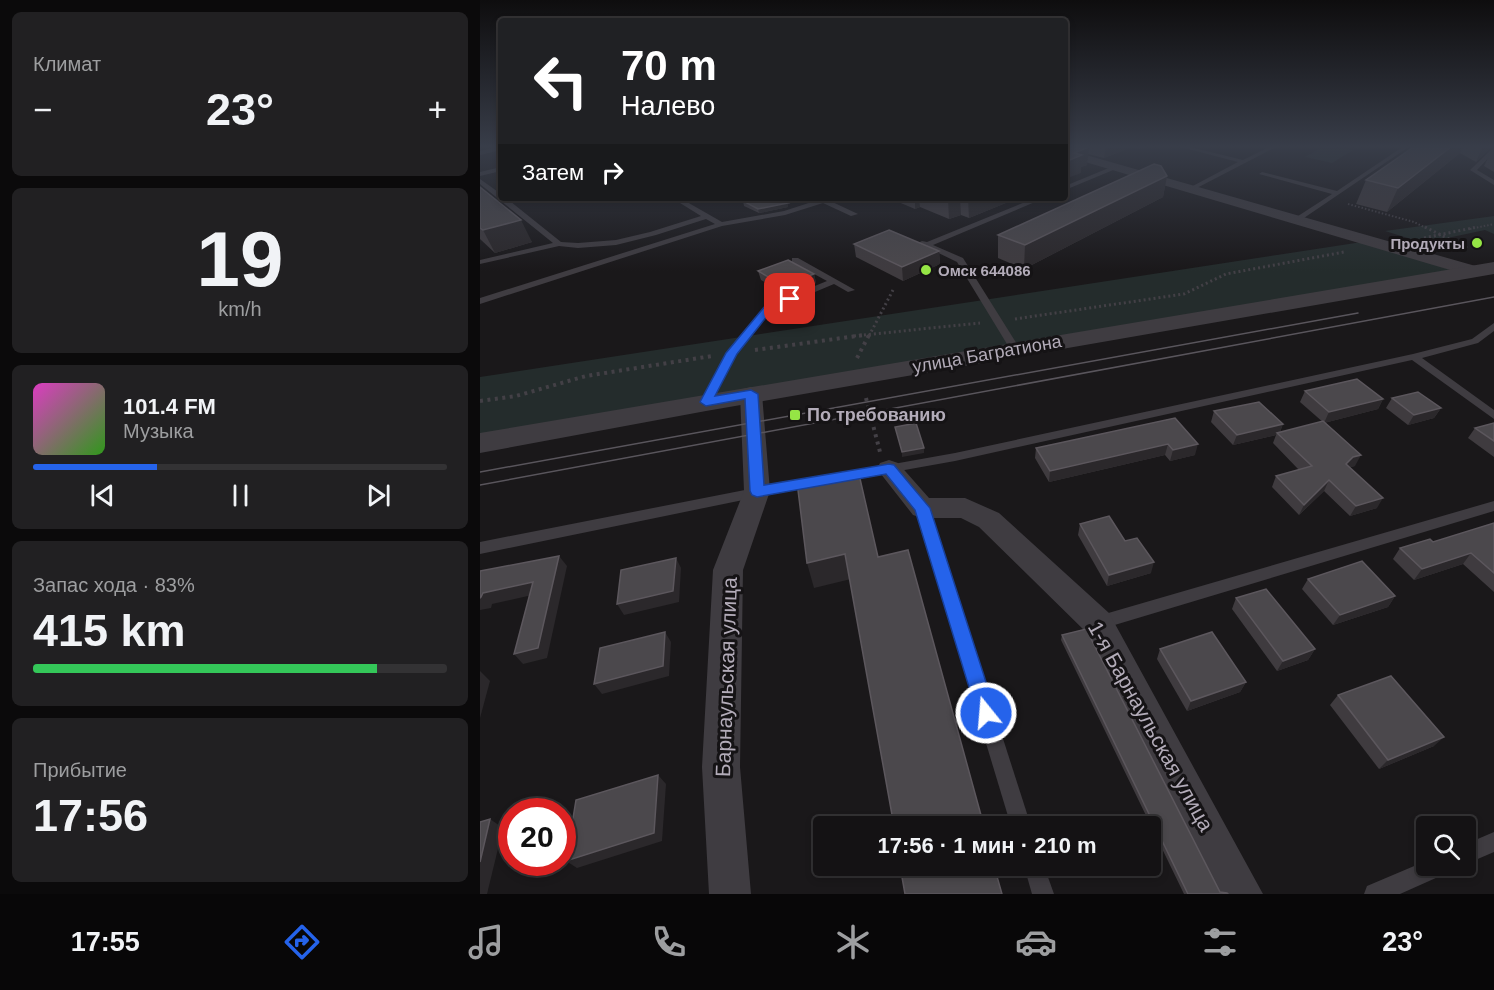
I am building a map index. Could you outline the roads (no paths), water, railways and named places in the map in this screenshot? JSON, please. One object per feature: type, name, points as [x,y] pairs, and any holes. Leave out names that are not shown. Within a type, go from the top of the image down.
[{"type":"street","points":[[1185,188],[1298,220],[1482,267]]},
{"type":"street","name":"улица Багратиона","points":[[480,443],[1482,267]]},
{"type":"street","name":"Барнаульская улица","points":[[730,894],[721,767],[728,570],[757,491],[751,394]]},
{"type":"street","points":[[887,469],[922,508]]},
{"type":"street","name":"1-я Барнаульская улица","points":[[922,508],[965,508],[989,520],[1098,623],[1242,894]]},
{"type":"lane","points":[[1317,188],[1338,193]]},
{"type":"lane","points":[[1298,220],[1346,188]]},
{"type":"lane","points":[[504,201],[559,244]]},
{"type":"lane","points":[[680,201],[721,224]]},
{"type":"lane","points":[[480,301],[721,224],[785,213],[816,201]]},
{"type":"lane","points":[[825,201],[854,214]]},
{"type":"lane","points":[[1016,349],[960,260],[925,244],[1034,201]]},
{"type":"lane","points":[[480,262],[559,244],[615,243],[707,216]]},
{"type":"lane","points":[[795,260],[851,290]]},
{"type":"lane","points":[[706,402],[732,353],[769,308],[834,281]]},
{"type":"lane","points":[[480,548],[757,491],[997,448],[1414,357],[1475,341],[1494,326]]},
{"type":"lane","points":[[1414,357],[1494,415]]},
{"type":"lane","points":[[1098,623],[1494,506]]},
{"type":"lane","points":[[922,508],[1019,816]]},
{"type":"lane","points":[[1476,850],[1494,842]]},
{"type":"lane","points":[[1037,876],[1042,894]]},
{"type":"lane","points":[[1375,894],[1417,876]]},
{"type":"tram line","points":[[480,485],[1494,297]]},
{"type":"tram line","points":[[480,472],[1358,313]]},
{"type":"place","name":"Продукты","points":[[1477,243]]},
{"type":"place","name":"Омск 644086","points":[[926,270]]},
{"type":"place","name":"По требованию","points":[[795,415]]}]
